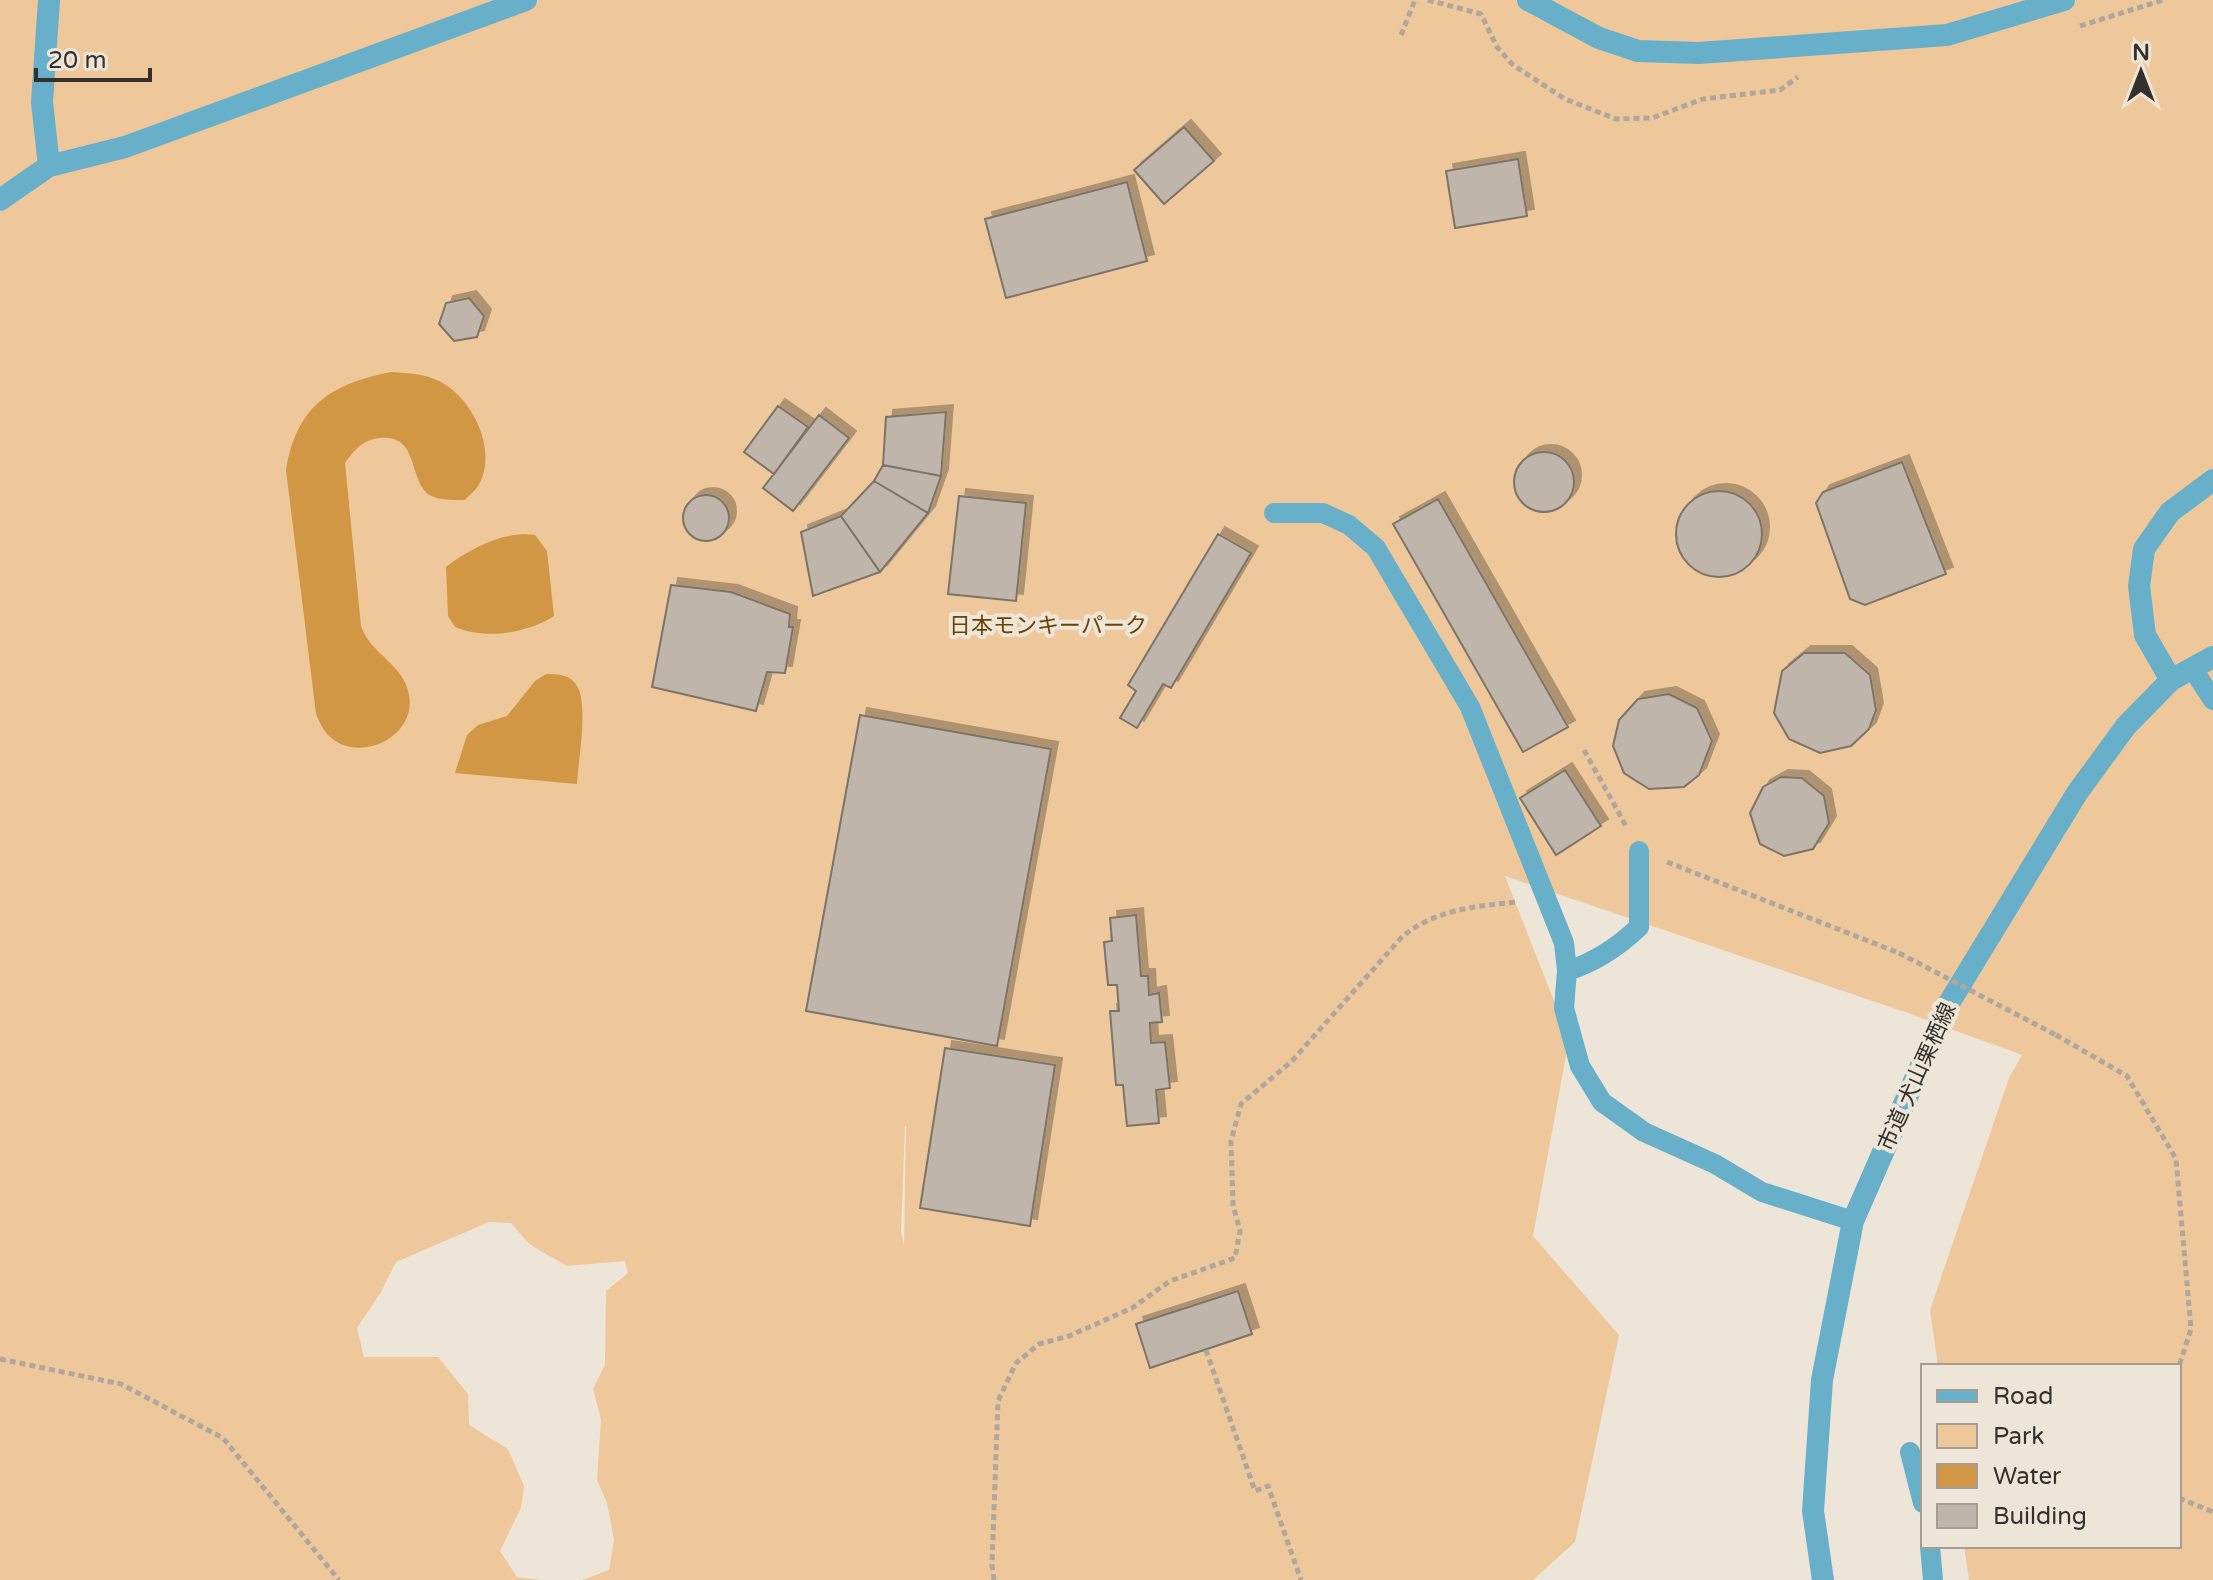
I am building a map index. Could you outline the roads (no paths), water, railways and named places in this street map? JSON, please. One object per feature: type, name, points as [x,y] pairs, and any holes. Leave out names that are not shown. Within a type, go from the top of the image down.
[{"type":"street","points":[[49,0],[42,102],[49,166]]},
{"type":"street","points":[[0,200],[49,166],[125,147],[526,0]]},
{"type":"street","points":[[1528,0],[1599,38],[1638,51],[1699,53],[1947,35],[2064,0]]},
{"type":"street","points":[[2171,680],[2145,635],[2139,586],[2144,549],[2170,512],[2213,480]]},
{"type":"street","name":"市道 犬山栗栖線","points":[[1823,1580],[1813,1511],[1822,1380],[1853,1221],[1946,1008],[2077,793],[2126,726],[2171,680],[2213,657]]},
{"type":"lane","points":[[1274,513],[1323,513],[1349,525],[1376,548],[1470,707],[1564,943],[1567,971],[1564,1008],[1580,1066],[1602,1102],[1644,1132],[1715,1164],[1762,1192],[1853,1221]]},
{"type":"lane","points":[[2192,668],[2213,700]]},
{"type":"lane","points":[[1567,971],[1595,959],[1628,938],[1639,927],[1639,851]]},
{"type":"lane","points":[[1910,1452],[1921,1495]]},
{"type":"lane","points":[[1930,1548],[1933,1580]]},
{"type":"water","points":[[391,372],[433,378],[457,393],[480,430],[486,459],[478,486],[465,500],[441,499],[428,494],[422,487],[407,449],[392,439],[368,441],[355,450],[345,463],[361,626],[372,645],[401,675],[409,695],[409,710],[404,724],[395,734],[368,747],[354,747],[340,744],[328,735],[316,714],[286,470],[299,429],[320,401],[351,383]]},
{"type":"water","points":[[525,534],[535,535],[547,551],[554,616],[532,627],[506,633],[479,633],[455,627],[448,616],[446,567],[483,544]]},
{"type":"water","points":[[546,674],[569,678],[579,691],[582,731],[577,784],[455,773],[467,735],[478,725],[507,716],[535,681]]},
{"type":"park label","name":"日本モンキーパーク","points":[[1048,626]]}]
